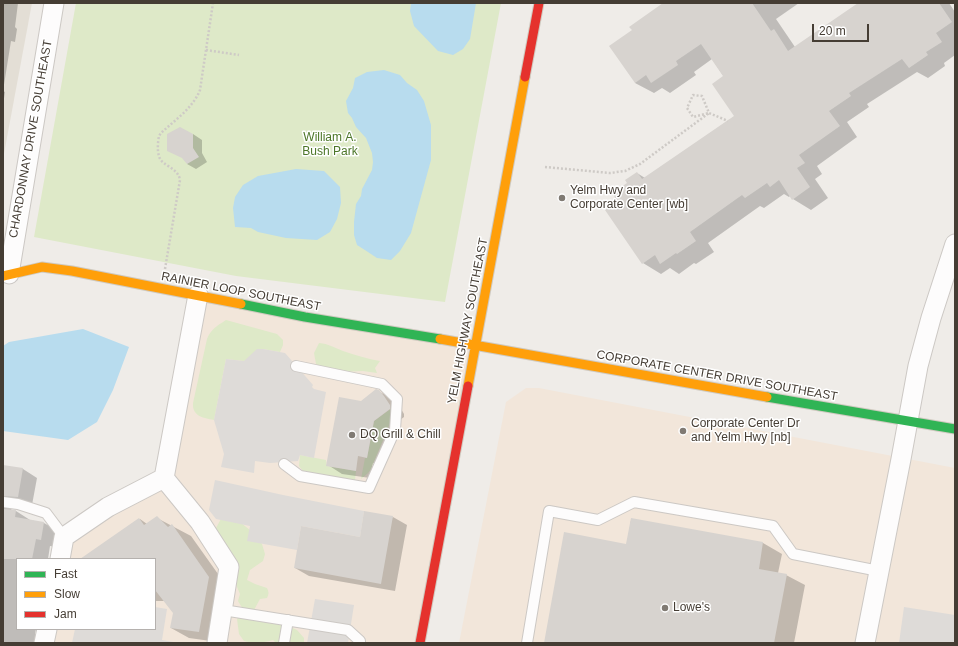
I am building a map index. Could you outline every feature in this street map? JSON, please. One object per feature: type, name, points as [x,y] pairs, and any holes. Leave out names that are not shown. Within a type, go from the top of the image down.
[{"type":"street","name":"CHARDONNAY DRIVE SOUTHEAST","points":[[6,275],[54,3]]},
{"type":"street","name":"YELM HIGHWAY SOUTHEAST","points":[[420,643],[539,3]]},
{"type":"street","points":[[865,643],[918,366],[948,284],[955,244]]},
{"type":"street","name":"RAINIER LOOP SOUTHEAST","points":[[6,275],[42,267],[72,271],[305,317],[475,345]]},
{"type":"street","points":[[198,295],[164,478],[200,522],[229,567],[217,643]]},
{"type":"street","name":"CORPORATE CENTER DRIVE SOUTHEAST","points":[[475,345],[735,392],[955,429]]},
{"type":"street","points":[[60,558],[64,538],[108,507],[164,478]]},
{"type":"street","points":[[44,643],[47,630]]},
{"type":"lane","points":[[284,464],[300,476],[369,488],[395,430],[397,400],[382,384],[296,366]]},
{"type":"lane","points":[[3,502],[18,504],[46,512],[64,538]]},
{"type":"lane","points":[[527,643],[549,511],[598,520],[634,502],[773,526],[793,554],[879,571]]},
{"type":"lane","points":[[223,610],[348,630],[360,641],[360,643]]},
{"type":"lane","points":[[284,643],[288,620]]},
{"type":"path","points":[[161,289],[180,180],[178,173],[161,160],[159,156],[159,140],[161,133],[190,107],[198,95],[213,3]]},
{"type":"path","points":[[206,50],[239,55]]},
{"type":"path","points":[[709,113],[702,96],[693,96],[686,108],[693,117],[709,113],[728,121]]},
{"type":"path","points":[[545,167],[610,172],[625,171],[640,164],[709,113]]},
{"type":"shaded area","points":[[3,3],[32,3],[3,159]]},
{"type":"shaded area","points":[[198,295],[475,345],[420,643],[44,643],[47,630],[156,630],[156,558],[60,558],[64,537],[164,478]]},
{"type":"shaded area","points":[[257,349],[285,353],[313,385],[312,387],[314,389],[326,392],[314,458],[300,455],[298,461],[270,463],[255,461],[254,473],[221,467],[224,454],[214,420],[226,359],[244,361]]},
{"type":"shaded area","points":[[526,388],[539,388],[955,468],[955,643],[459,643],[506,402]]},
{"type":"shaded area","points":[[215,480],[364,511],[360,537],[301,526],[297,550],[247,541],[250,526],[216,519],[209,510]]},
{"type":"shaded area","points":[[315,599],[354,605],[348,643],[307,643]]},
{"type":"shaded area","points":[[156,607],[167,609],[162,640],[179,643],[72,643],[75,630],[156,630]]},
{"type":"shaded area","points":[[904,607],[955,615],[955,643],[899,643]]},
{"type":"green space","name":"William A. Bush Park","points":[[76,3],[501,3],[445,302],[236,276],[34,237]]},
{"type":"green space","points":[[226,320],[277,334],[283,340],[283,345],[280,352],[263,349],[244,361],[226,359],[214,420],[196,414],[193,403],[207,339],[212,330]]},
{"type":"green space","points":[[319,343],[380,361],[375,368],[377,373],[363,371],[340,372],[327,370],[316,364],[314,353]]},
{"type":"green space","points":[[392,408],[390,423],[371,469],[361,479],[365,458],[367,458],[374,421]]},
{"type":"green space","points":[[300,455],[326,460],[327,466],[356,471],[355,480],[303,471],[299,466]]},
{"type":"green space","points":[[222,517],[235,518],[256,535],[262,544],[265,554],[263,561],[250,570],[247,580],[267,588],[268,594],[267,598],[260,599],[254,610],[297,630],[304,638],[304,643],[276,643],[273,640],[251,643],[244,641],[239,634],[237,619],[244,611],[238,601],[240,594],[235,583],[229,559],[228,547],[221,544],[215,536],[216,528]]},
{"type":"water","points":[[411,3],[476,3],[470,39],[463,49],[453,55],[438,51],[414,26],[410,11]]},
{"type":"water","points":[[384,70],[400,75],[407,83],[417,90],[424,101],[431,125],[431,160],[411,233],[400,251],[391,260],[377,258],[357,245],[354,235],[356,204],[372,170],[373,162],[372,153],[366,138],[356,127],[348,113],[346,101],[353,88],[355,78],[367,72]]},
{"type":"water","points":[[296,169],[324,171],[340,187],[341,203],[337,219],[330,232],[317,240],[286,238],[258,232],[251,228],[235,227],[233,208],[235,197],[243,185],[258,176]]},
{"type":"water","points":[[83,329],[129,347],[113,390],[97,422],[68,440],[3,431],[3,346],[9,342]]},
{"type":"building","points":[[663,3],[752,3],[771,31],[774,29],[788,51],[858,3],[939,3],[952,22],[936,33],[942,42],[926,52],[928,55],[909,68],[902,59],[849,93],[851,96],[829,111],[840,126],[799,155],[805,163],[797,168],[810,187],[792,200],[779,180],[770,187],[767,183],[745,198],[742,195],[690,232],[696,241],[677,254],[676,253],[660,264],[655,255],[642,264],[605,210],[618,202],[612,193],[627,183],[625,180],[637,172],[642,179],[734,116],[712,84],[723,76],[701,44],[676,61],[678,65],[651,83],[646,75],[635,83],[609,46],[632,30],[629,27]]},
{"type":"building","points":[[180,127],[193,134],[193,148],[199,157],[187,164],[182,158],[167,151],[167,134]]},
{"type":"building","name":"DQ Grill & Chill","points":[[376,389],[379,390],[384,396],[390,405],[390,409],[374,421],[367,458],[358,456],[356,471],[326,466],[339,397],[361,401]]},
{"type":"building","points":[[3,465],[23,468],[18,497],[3,496]]},
{"type":"building","points":[[3,509],[16,510],[15,517],[44,522],[41,540],[36,539],[32,558],[3,559]]},
{"type":"building","points":[[364,511],[393,516],[381,584],[294,568],[301,526],[360,537]]},
{"type":"building","points":[[157,516],[168,527],[172,524],[209,577],[199,632],[170,628],[173,613],[156,591],[156,558],[81,558],[139,518],[144,525]]},
{"type":"building","name":"Lowe's","points":[[631,518],[763,542],[759,569],[787,574],[774,643],[544,643],[564,532],[626,544]]},
{"type":"traffic: fast","points":[[241,304],[305,317],[440,339]]},
{"type":"traffic: fast","points":[[767,397],[955,429]]},
{"type":"traffic: slow","points":[[468,386],[525,77]]},
{"type":"traffic: slow","points":[[3,276],[42,267],[72,271],[241,304]]},
{"type":"traffic: slow","points":[[440,339],[767,397]]},
{"type":"traffic: jam","points":[[525,77],[539,3]]},
{"type":"traffic: jam","points":[[420,643],[468,386]]},
{"type":"place","name":"Yelm Hwy and Corporate Center [wb]","points":[[562,198]]},
{"type":"place","name":"Corporate Center Dr and Yelm Hwy [nb]","points":[[683,431]]},
{"type":"place","name":"DQ Grill & Chill","points":[[352,435]]},
{"type":"place","name":"Lowe's","points":[[665,608]]}]
